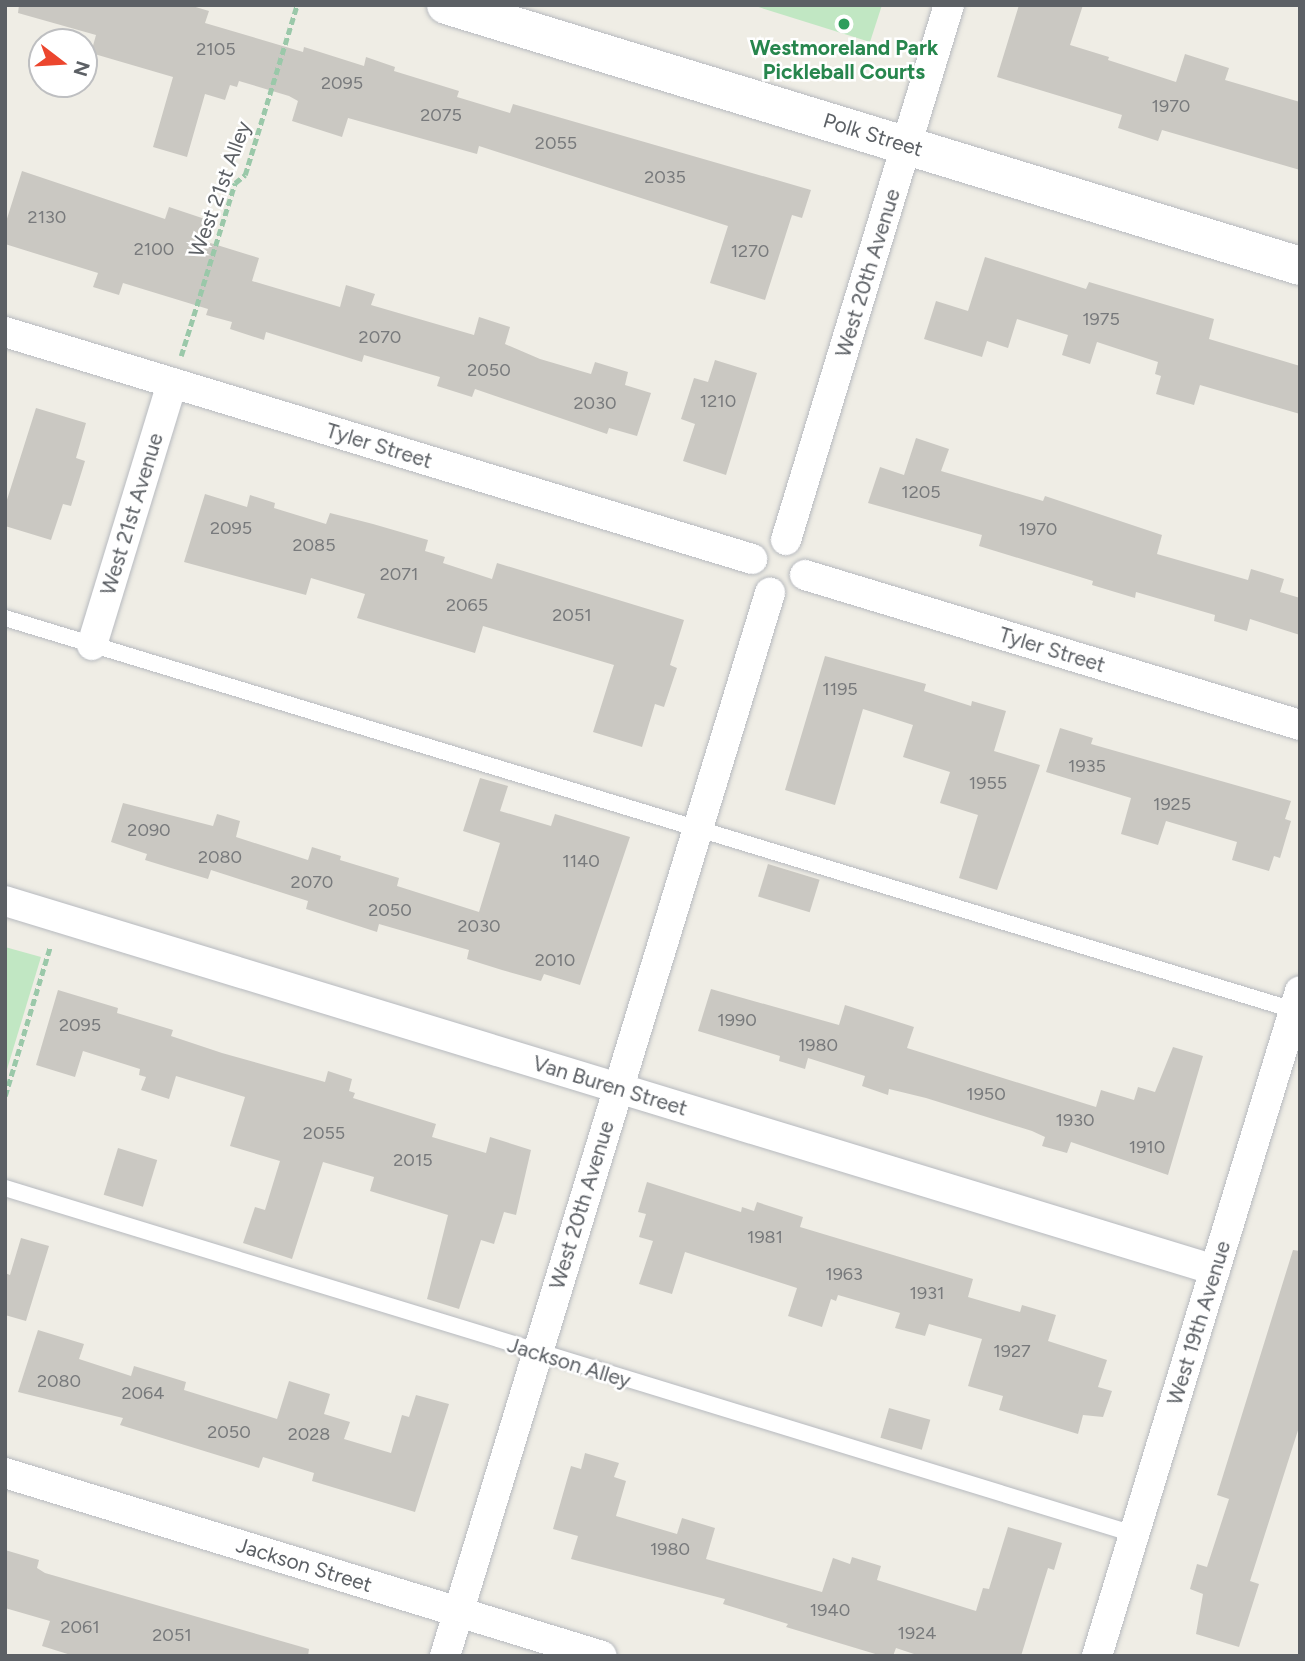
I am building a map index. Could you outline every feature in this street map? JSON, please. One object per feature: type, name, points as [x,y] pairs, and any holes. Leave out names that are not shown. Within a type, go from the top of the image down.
[{"type":"street","name":"Polk Street","points":[[446,5],[1300,266]]},
{"type":"street","name":"West 20th Avenue","points":[[786,540],[949,5]]},
{"type":"street","name":"Tyler Street","points":[[5,332],[752,559]]},
{"type":"street","name":"West 21st Avenue","points":[[92,645],[172,383]]},
{"type":"street","points":[[786,540],[803,554],[805,575],[793,591],[770,593],[754,580],[752,559],[764,543],[786,540]]},
{"type":"street","name":"Tyler Street","points":[[805,575],[1300,725]]},
{"type":"street","name":"West 20th Avenue","points":[[445,1656],[770,593]]},
{"type":"street","name":"Van Buren Street","points":[[5,901],[1215,1270]]},
{"type":"street","name":"West 19th Avenue","points":[[1097,1656],[1297,1000]]},
{"type":"street","name":"Jackson Street","points":[[5,1474],[602,1656]]},
{"type":"lane","points":[[5,618],[697,830],[1297,1000]]},
{"type":"lane","name":"Jackson Alley","points":[[5,1188],[1134,1534]]},
{"type":"path","name":"West 21st Alley","points":[[172,383],[235,183],[245,175],[297,5]]},
{"type":"path","points":[[5,1096],[59,919]]},
{"type":"green space","name":"Westmoreland Park Pickleball Courts","points":[[752,5],[882,5],[870,42]]},
{"type":"green space","points":[[5,947],[41,957],[5,1076]]},
{"type":"building","points":[[19,5],[189,5],[209,11],[205,23],[303,52],[304,47],[364,66],[366,57],[395,67],[394,71],[459,91],[457,97],[510,113],[513,104],[811,190],[802,218],[792,215],[765,300],[710,283],[728,226],[479,146],[477,154],[348,118],[342,137],[292,121],[298,101],[289,96],[239,81],[237,87],[230,85],[225,100],[205,94],[187,157],[153,147],[173,77],[98,55],[98,28],[71,28],[18,13]]},
{"type":"building","points":[[1019,5],[1083,5],[1070,45],[1109,57],[1108,60],[1176,82],[1185,54],[1229,68],[1225,80],[1300,102],[1300,170],[1162,130],[1158,141],[1118,128],[1122,115],[997,77]]},
{"type":"building","points":[[22,171],[165,219],[169,207],[211,221],[204,241],[259,258],[252,281],[340,307],[346,285],[375,294],[371,305],[474,335],[479,317],[510,327],[505,344],[540,359],[591,374],[595,362],[628,372],[625,385],[651,393],[637,436],[609,428],[607,434],[475,389],[472,397],[437,386],[440,377],[364,355],[362,362],[266,332],[264,340],[230,329],[232,322],[206,315],[208,309],[123,283],[119,295],[93,287],[98,273],[5,244],[5,225]]},
{"type":"building","points":[[985,257],[1086,289],[1089,282],[1214,319],[1209,339],[1300,366],[1300,414],[1200,385],[1194,405],[1156,394],[1161,376],[1155,374],[1158,362],[1097,342],[1090,364],[1062,355],[1068,335],[1017,319],[1008,348],[987,341],[982,357],[924,339],[936,301],[968,311]]},
{"type":"building","points":[[715,360],[757,373],[726,475],[683,461],[695,424],[681,419],[694,378],[708,382]]},
{"type":"building","points":[[36,408],[86,423],[76,458],[85,461],[71,506],[63,504],[51,540],[5,526],[5,506]]},
{"type":"building","points":[[916,438],[949,449],[941,471],[1043,501],[1045,496],[1162,535],[1157,554],[1248,580],[1251,569],[1284,579],[1280,592],[1300,598],[1300,635],[1250,619],[1247,631],[1214,621],[1215,615],[1136,592],[1135,598],[1092,585],[1093,581],[979,546],[982,535],[868,503],[880,467],[904,475]]},
{"type":"building","points":[[205,494],[247,507],[250,495],[275,503],[274,508],[326,524],[330,513],[373,524],[428,540],[425,551],[445,557],[443,563],[492,579],[497,563],[684,620],[670,665],[677,668],[664,707],[655,704],[642,747],[593,732],[614,665],[483,626],[475,653],[357,618],[365,594],[311,578],[306,595],[184,562]]},
{"type":"building","points":[[825,656],[926,684],[924,691],[971,706],[972,701],[1006,711],[994,751],[1040,765],[997,890],[959,878],[978,815],[940,803],[950,772],[903,757],[913,725],[863,709],[835,805],[785,790]]},
{"type":"building","points":[[1060,728],[1093,738],[1091,744],[1291,801],[1285,819],[1291,821],[1280,858],[1274,856],[1269,871],[1232,860],[1237,842],[1166,821],[1158,845],[1121,834],[1131,798],[1046,772]]},
{"type":"building","points":[[480,778],[508,786],[500,811],[551,826],[555,814],[630,837],[580,985],[544,974],[541,981],[502,970],[467,959],[469,950],[379,924],[377,932],[306,909],[308,901],[211,870],[208,879],[171,868],[145,860],[147,854],[111,842],[123,803],[213,826],[217,814],[240,821],[236,837],[308,860],[312,847],[341,856],[340,860],[399,878],[397,886],[479,912],[500,843],[463,831]]},
{"type":"building","points":[[768,864],[820,880],[810,912],[758,897]]},
{"type":"building","points":[[711,989],[839,1025],[845,1005],[914,1027],[907,1048],[1096,1107],[1101,1090],[1134,1100],[1138,1087],[1155,1092],[1173,1047],[1203,1056],[1168,1175],[1071,1142],[1067,1153],[1042,1146],[1045,1137],[1032,1131],[926,1098],[889,1089],[888,1095],[862,1086],[865,1076],[808,1058],[805,1069],[779,1061],[780,1056],[698,1031]]},
{"type":"building","points":[[58,990],[118,1008],[117,1013],[173,1030],[171,1036],[222,1053],[325,1082],[328,1071],[352,1079],[349,1091],[355,1093],[353,1098],[436,1124],[432,1137],[486,1153],[490,1137],[531,1150],[516,1215],[504,1212],[494,1244],[481,1240],[459,1309],[427,1299],[448,1215],[370,1191],[374,1177],[323,1162],[292,1259],[243,1243],[255,1207],[265,1210],[280,1161],[230,1146],[245,1097],[176,1076],[169,1099],[141,1090],[146,1077],[139,1075],[140,1069],[83,1051],[75,1077],[36,1065]]},
{"type":"building","points":[[118,1148],[157,1160],[143,1207],[104,1195]]},
{"type":"building","points":[[647,1182],[741,1212],[742,1207],[754,1211],[757,1202],[803,1217],[800,1227],[973,1279],[968,1297],[1020,1312],[1022,1305],[1056,1315],[1048,1341],[1107,1360],[1098,1387],[1112,1391],[1103,1417],[1083,1415],[1078,1434],[999,1410],[1003,1396],[968,1386],[982,1339],[929,1324],[925,1336],[895,1328],[900,1313],[838,1295],[836,1301],[831,1299],[822,1327],[788,1316],[797,1288],[685,1252],[672,1294],[639,1284],[653,1241],[639,1237],[646,1214],[638,1212]]},
{"type":"building","points":[[21,1238],[49,1246],[26,1321],[5,1315],[5,1273],[10,1275]]},
{"type":"building","points":[[1293,1250],[1300,1251],[1300,1424],[1250,1581],[1259,1584],[1239,1647],[1196,1634],[1203,1594],[1190,1589],[1197,1564],[1207,1567],[1229,1499],[1217,1495]]},
{"type":"building","points":[[38,1330],[84,1344],[79,1359],[131,1376],[134,1366],[186,1382],[184,1390],[277,1419],[289,1381],[330,1394],[324,1414],[350,1422],[344,1439],[391,1453],[402,1415],[409,1417],[416,1395],[449,1404],[415,1512],[312,1481],[314,1473],[263,1457],[259,1468],[120,1425],[123,1418],[18,1392]]},
{"type":"building","points":[[889,1408],[930,1420],[922,1450],[880,1438]]},
{"type":"building","points":[[585,1453],[619,1463],[614,1477],[626,1481],[616,1516],[677,1534],[682,1518],[715,1528],[706,1559],[822,1592],[833,1558],[850,1564],[852,1557],[881,1566],[877,1580],[976,1611],[983,1588],[989,1589],[1008,1527],[1062,1543],[1054,1570],[1048,1568],[1021,1656],[920,1656],[896,1648],[893,1656],[882,1656],[786,1627],[788,1624],[723,1604],[725,1599],[571,1559],[578,1536],[553,1529],[571,1466],[581,1469]]},
{"type":"building","points":[[5,1550],[39,1560],[37,1568],[45,1573],[309,1649],[308,1656],[74,1656],[42,1646],[50,1621],[5,1608]]},
{"type":"place","name":"Westmoreland Park Pickleball Courts","points":[[844,24]]}]
